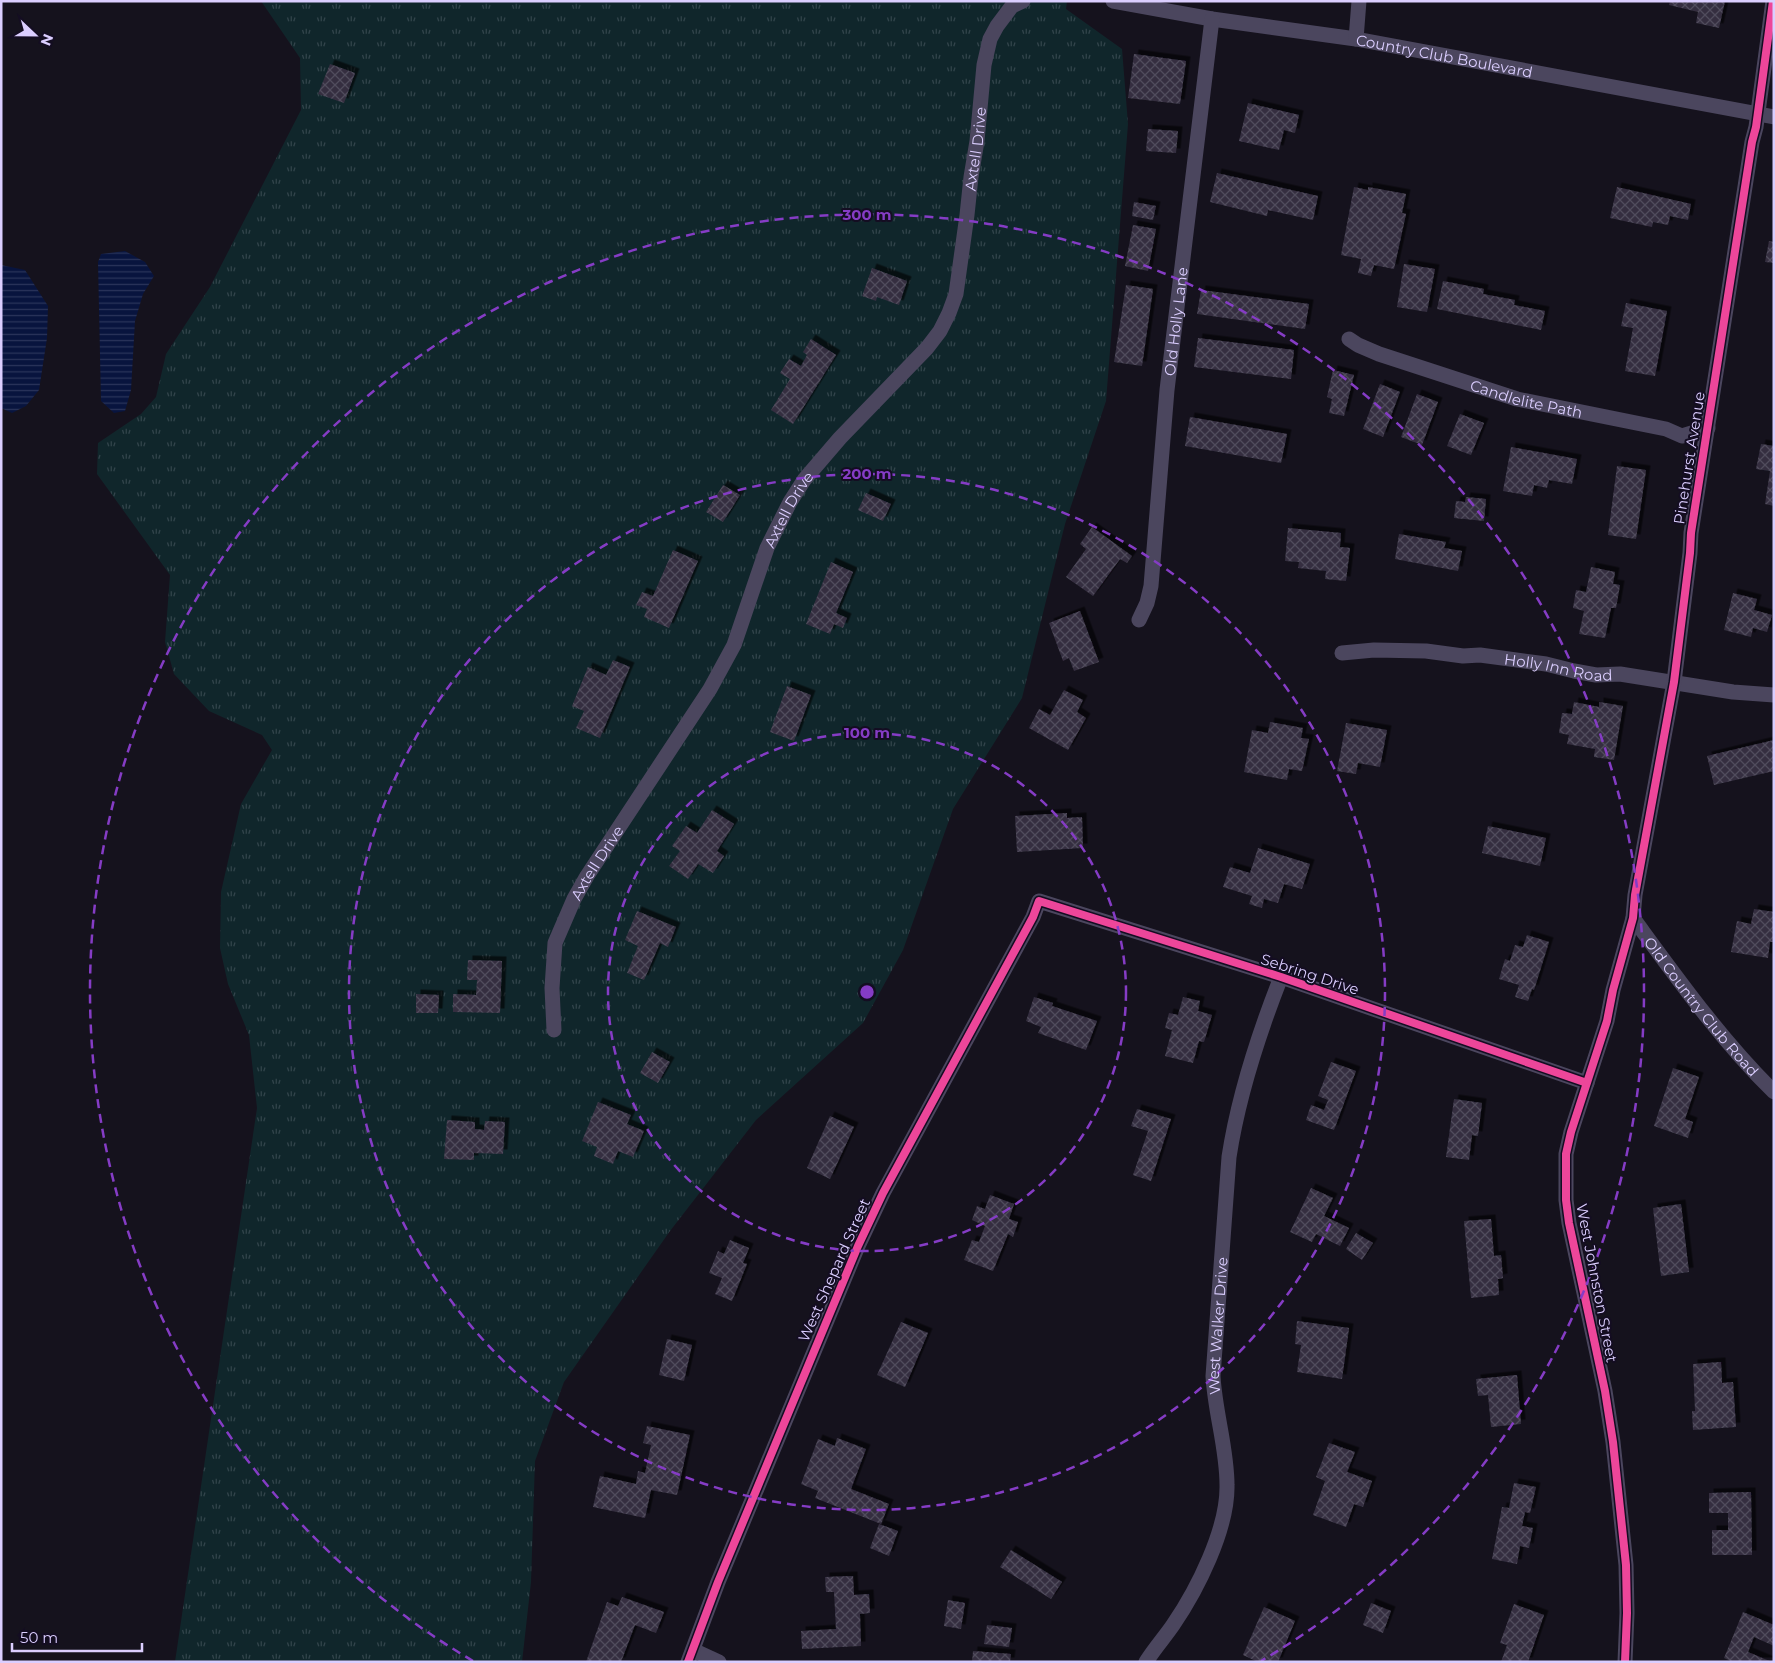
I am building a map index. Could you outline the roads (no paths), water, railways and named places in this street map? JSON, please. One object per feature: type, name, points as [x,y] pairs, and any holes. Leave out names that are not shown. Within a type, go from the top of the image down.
[{"type":"street","name":"Axtell Drive","points":[[554,1030],[552,988],[555,943],[574,899],[587,876],[710,689],[734,645],[767,548],[790,502],[804,480],[840,438],[927,348],[940,331],[949,313],[956,294],[977,141],[984,65],[990,39],[1012,6],[1023,1]]},
{"type":"street","name":"Country Club Boulevard","points":[[1113,1],[1212,19],[1356,39],[1774,117]]},
{"type":"street","points":[[1356,39],[1359,1]]},
{"type":"street","name":"Pinehurst Avenue","points":[[1633,918],[1635,895],[1674,682],[1691,533],[1773,1]]},
{"type":"street","name":"Old Holly Lane","points":[[1139,620],[1147,603],[1151,586],[1167,390],[1212,19]]},
{"type":"street","name":"Candlelite Path","points":[[1349,339],[1380,354],[1517,399],[1563,410],[1666,429],[1682,436],[1708,428]]},
{"type":"street","name":"Holly Inn Road","points":[[1342,653],[1374,650],[1426,651],[1463,656],[1480,655],[1546,664],[1589,674],[1620,674],[1733,692],[1774,695]]},
{"type":"street","name":"Sebring Drive","points":[[1033,917],[1039,901],[1281,977],[1587,1083]]},
{"type":"street","name":"West Shepard Street","points":[[691,1656],[718,1582],[858,1246],[883,1193],[1033,917]]},
{"type":"street","name":"West Johnston Street","points":[[1625,1662],[1626,1565],[1613,1442],[1605,1391],[1573,1249],[1566,1200],[1566,1154],[1571,1132],[1607,1021],[1613,990],[1633,918]]},
{"type":"street","name":"Old Country Club Road","points":[[1633,918],[1701,1012],[1774,1092]]},
{"type":"street","name":"West Walker Drive","points":[[1146,1662],[1173,1625],[1198,1585],[1223,1516],[1228,1488],[1226,1459],[1213,1376],[1229,1157],[1237,1114],[1281,977]]},
{"type":"street","points":[[691,1656],[720,1662]]},
{"type":"water","points":[[125,251],[145,262],[154,276],[143,294],[135,321],[131,390],[125,411],[114,413],[101,401],[98,262],[101,254]]},
{"type":"water","points":[[1,265],[25,270],[48,306],[47,338],[39,390],[26,406],[12,413],[1,408]]}]
